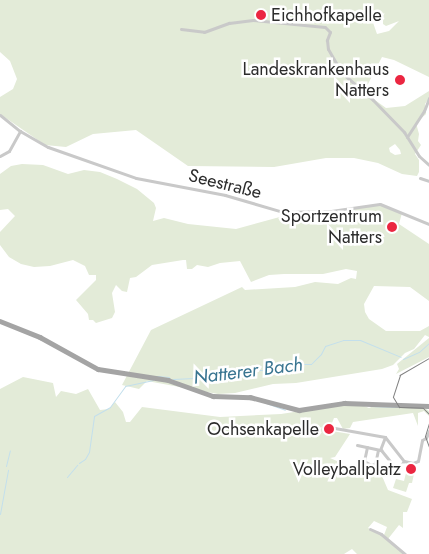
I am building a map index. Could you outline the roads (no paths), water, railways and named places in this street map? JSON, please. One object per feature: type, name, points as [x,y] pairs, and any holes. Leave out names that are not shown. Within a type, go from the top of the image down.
[{"type":"main road","points":[[0,321],[32,333],[98,370],[168,380],[213,396],[254,398],[296,410],[344,403],[429,406]]},
{"type":"street","points":[[181,29],[204,32],[229,22],[252,20],[290,25],[322,26],[330,32],[327,40],[328,49],[342,73],[369,96],[407,137],[419,156],[429,165]]},
{"type":"street","points":[[407,137],[424,112],[429,98]]},
{"type":"street","name":"Seestraße","points":[[0,115],[20,131],[60,152],[136,178],[225,195],[276,211],[331,211],[378,204],[429,224]]},
{"type":"street","points":[[0,156],[9,151],[20,131]]},
{"type":"street","points":[[420,178],[429,180]]},
{"type":"street","points":[[329,427],[385,437],[404,461],[413,463],[418,461],[422,440],[426,438],[429,431]]},
{"type":"street","points":[[367,447],[364,461],[372,465],[375,463],[385,437]]},
{"type":"street","points":[[358,445],[379,450],[397,470],[404,461]]},
{"type":"street","points":[[370,529],[381,534],[405,554]]},
{"type":"waterway","name":"Natterer Bach","points":[[173,379],[214,377],[249,370],[280,370],[297,364],[311,364],[321,354],[325,346],[343,340],[360,340],[401,357]]},
{"type":"waterway","name":"Natterer Bach","points":[[403,359],[419,352],[429,343]]},
{"type":"waterway","name":"Natterer Bach","points":[[157,376],[169,377]]},
{"type":"waterway","name":"Natterer Bach","points":[[79,463],[85,459],[89,452],[94,416],[110,407],[125,386],[153,380]]},
{"type":"waterway","points":[[266,403],[285,410]]},
{"type":"waterway","points":[[370,406],[398,407]]},
{"type":"waterway","points":[[6,466],[10,450]]},
{"type":"waterway","name":"Natterer Bach","points":[[67,477],[77,465]]},
{"type":"waterway","points":[[0,514],[8,470]]},
{"type":"tram line","points":[[429,358],[400,375],[393,397],[399,407],[423,408],[429,414]]},
{"type":"tram line","points":[[429,423],[425,436],[429,447]]},
{"type":"place","name":"Eichhofkapelle","points":[[261,15]]},
{"type":"place","name":"Landeskrankenhaus Natters","points":[[400,80]]},
{"type":"place","name":"Sportzentrum Natters","points":[[392,227]]},
{"type":"place","name":"Ochsenkapelle","points":[[329,429]]},
{"type":"place","name":"Volleyballplatz","points":[[411,469]]}]
